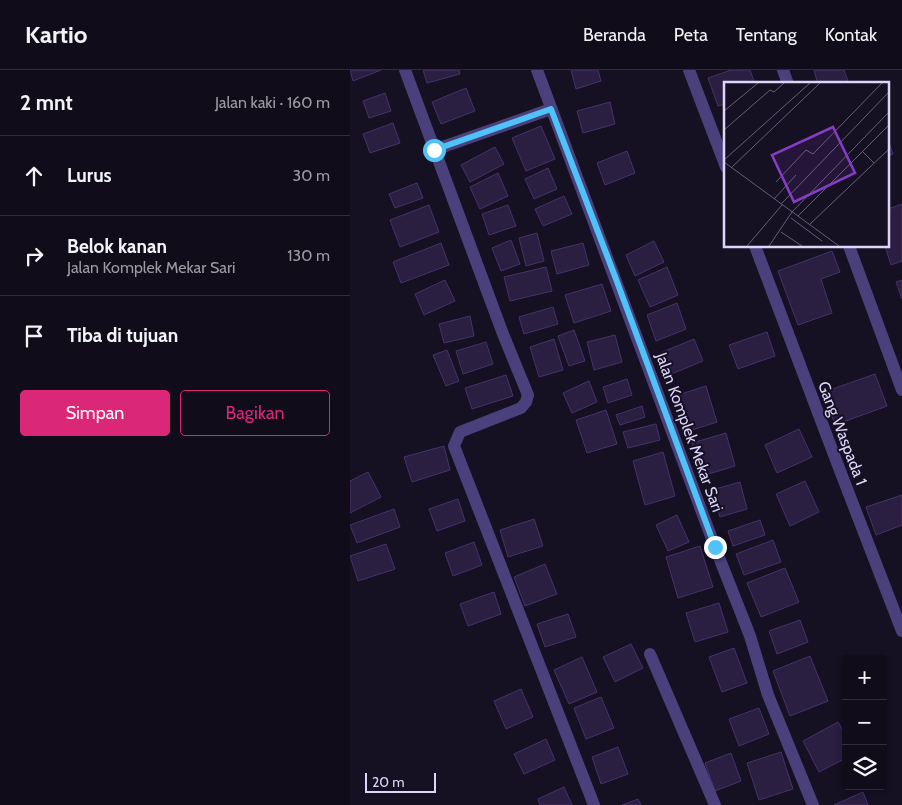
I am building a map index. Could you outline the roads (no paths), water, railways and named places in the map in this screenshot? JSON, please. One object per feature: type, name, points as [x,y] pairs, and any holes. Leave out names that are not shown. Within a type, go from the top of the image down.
[{"type":"street","points":[[405,70],[503,334],[528,395],[526,402],[521,408],[460,432],[454,446],[594,805]]},
{"type":"street","name":"Jalan Komplek Mekar Sari","points":[[537,70],[711,538],[750,636],[768,695],[813,805]]},
{"type":"street","points":[[689,70],[724,162]]},
{"type":"street","points":[[782,70],[787,82]]},
{"type":"street","points":[[434,150],[551,109]]},
{"type":"street","name":"Gang Waspada 1","points":[[756,248],[902,631]]},
{"type":"street","points":[[850,248],[902,390]]},
{"type":"street","points":[[650,654],[715,805]]}]
